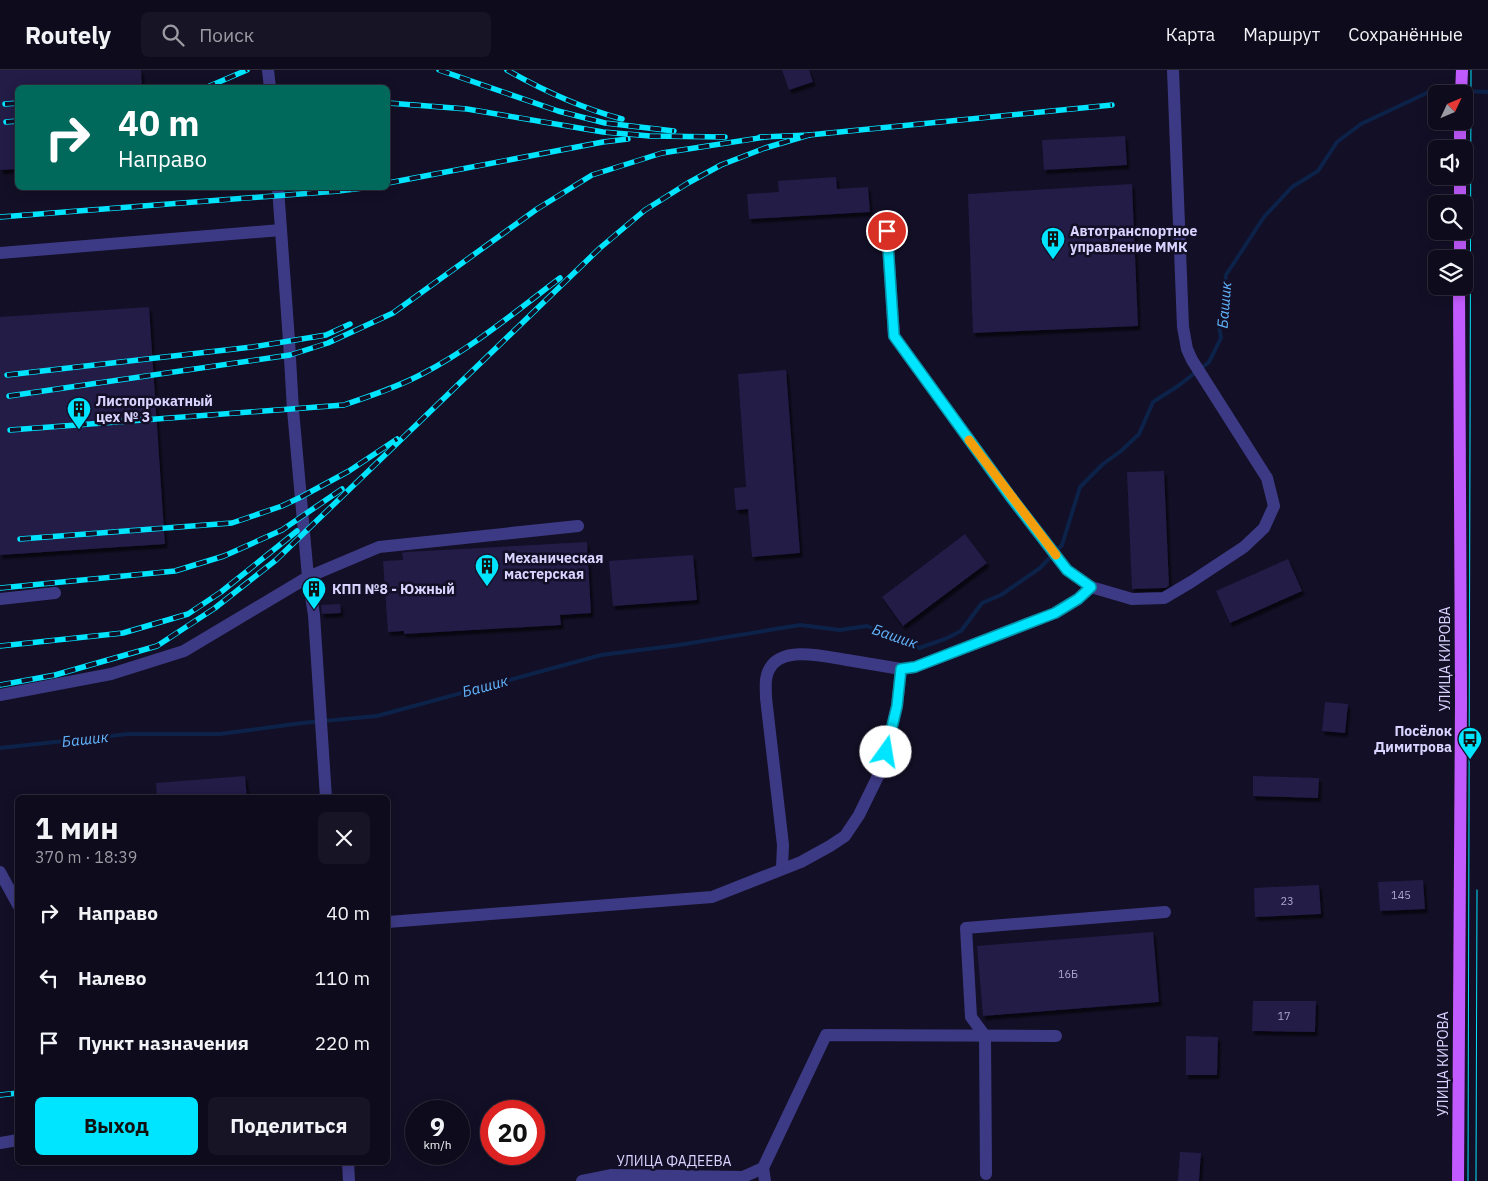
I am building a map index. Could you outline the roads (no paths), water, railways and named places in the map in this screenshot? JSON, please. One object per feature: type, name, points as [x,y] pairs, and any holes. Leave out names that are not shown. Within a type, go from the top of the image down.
[{"type":"main road","points":[[1461,85],[1462,70]]},
{"type":"main road","name":"УЛИЦА КИРОВА","points":[[1458,1181],[1460,295]]},
{"type":"street","points":[[268,70],[270,85]]},
{"type":"street","points":[[887,231],[894,336],[1048,545],[1067,570],[1091,587],[1132,599],[1164,598],[1244,547],[1264,528],[1274,506],[1267,478],[1192,360],[1187,349],[1183,327],[1173,70]]},
{"type":"street","points":[[278,190],[293,410],[308,578],[314,615],[326,795]]},
{"type":"street","points":[[0,253],[281,230]]},
{"type":"street","points":[[0,695],[111,674],[184,651],[308,578],[379,547],[578,526]]},
{"type":"street","points":[[782,868],[782,836],[766,698],[766,678],[770,667],[782,658],[797,654],[815,654],[901,669],[915,667],[1055,613],[1078,599],[1091,587]]},
{"type":"street","points":[[0,599],[55,593]]},
{"type":"street","points":[[390,922],[712,897],[801,862],[845,836],[859,815],[882,768],[897,706],[901,669]]},
{"type":"street","points":[[0,872],[15,900]]},
{"type":"street","points":[[986,1174],[985,1036],[971,1017],[966,928],[1165,912]]},
{"type":"street","points":[[764,1175],[826,1035],[1056,1036]]},
{"type":"street","points":[[0,1143],[15,1140]]},
{"type":"street","points":[[348,1165],[349,1181]]},
{"type":"street","name":"УЛИЦА ФАДЕЕВА","points":[[582,1181],[612,1175],[743,1177],[764,1175]]},
{"type":"waterway","name":"Башик","points":[[0,748],[128,734],[220,734],[302,723],[377,716],[601,655],[679,645],[800,625],[840,630],[867,626],[919,648],[945,639],[961,631],[982,603],[1001,595],[1040,568],[1062,545],[1080,487],[1103,464],[1121,451],[1139,434],[1153,402],[1178,386],[1209,362],[1221,338],[1219,326],[1226,275],[1264,217],[1292,187],[1318,171],[1337,142],[1361,124],[1433,90],[1488,92]]},
{"type":"tram line","points":[[1468,1181],[1471,70]]},
{"type":"tram line","points":[[1476,1181],[1477,890]]},
{"type":"railway","points":[[212,85],[247,70]]},
{"type":"railway","points":[[439,70],[558,111],[605,123],[674,131]]},
{"type":"railway","points":[[507,70],[563,98],[592,110],[622,119]]},
{"type":"railway","points":[[5,104],[15,103]]},
{"type":"railway","points":[[390,103],[467,109],[603,132],[650,136],[725,137]]},
{"type":"railway","points":[[760,137],[809,135],[1112,105]]},
{"type":"railway","points":[[6,122],[15,121]]},
{"type":"railway","points":[[0,685],[55,675],[157,646],[215,608],[276,560],[600,248],[645,210],[721,165],[765,148],[809,135]]},
{"type":"railway","points":[[9,396],[290,355],[328,343],[393,313],[537,209],[592,175],[662,153],[766,137]]},
{"type":"railway","points":[[390,183],[603,142],[628,139]]},
{"type":"railway","points":[[0,217],[347,190]]},
{"type":"railway","points":[[10,430],[344,405],[403,383],[440,364],[493,329],[560,278]]},
{"type":"railway","points":[[7,375],[252,347],[326,335],[350,324]]},
{"type":"railway","points":[[20,539],[232,523],[282,506],[301,497],[349,471],[397,439]]},
{"type":"railway","points":[[0,588],[175,571],[224,556],[282,530],[342,489]]},
{"type":"railway","points":[[0,646],[123,633],[188,614],[221,592],[297,531]]},
{"type":"railway","points":[[0,1095],[15,1093]]},
{"type":"place","name":"Автотранспортное управление ММК","points":[[1053,260]]},
{"type":"place","name":"Листопрокатный цех № 3","points":[[79,430]]},
{"type":"place","name":"Механическая мастерская","points":[[487,587]]},
{"type":"place","name":"КПП №8 - Южный","points":[[314,610]]},
{"type":"place","name":"Посёлок Димитрова","points":[[1470,760]]}]
